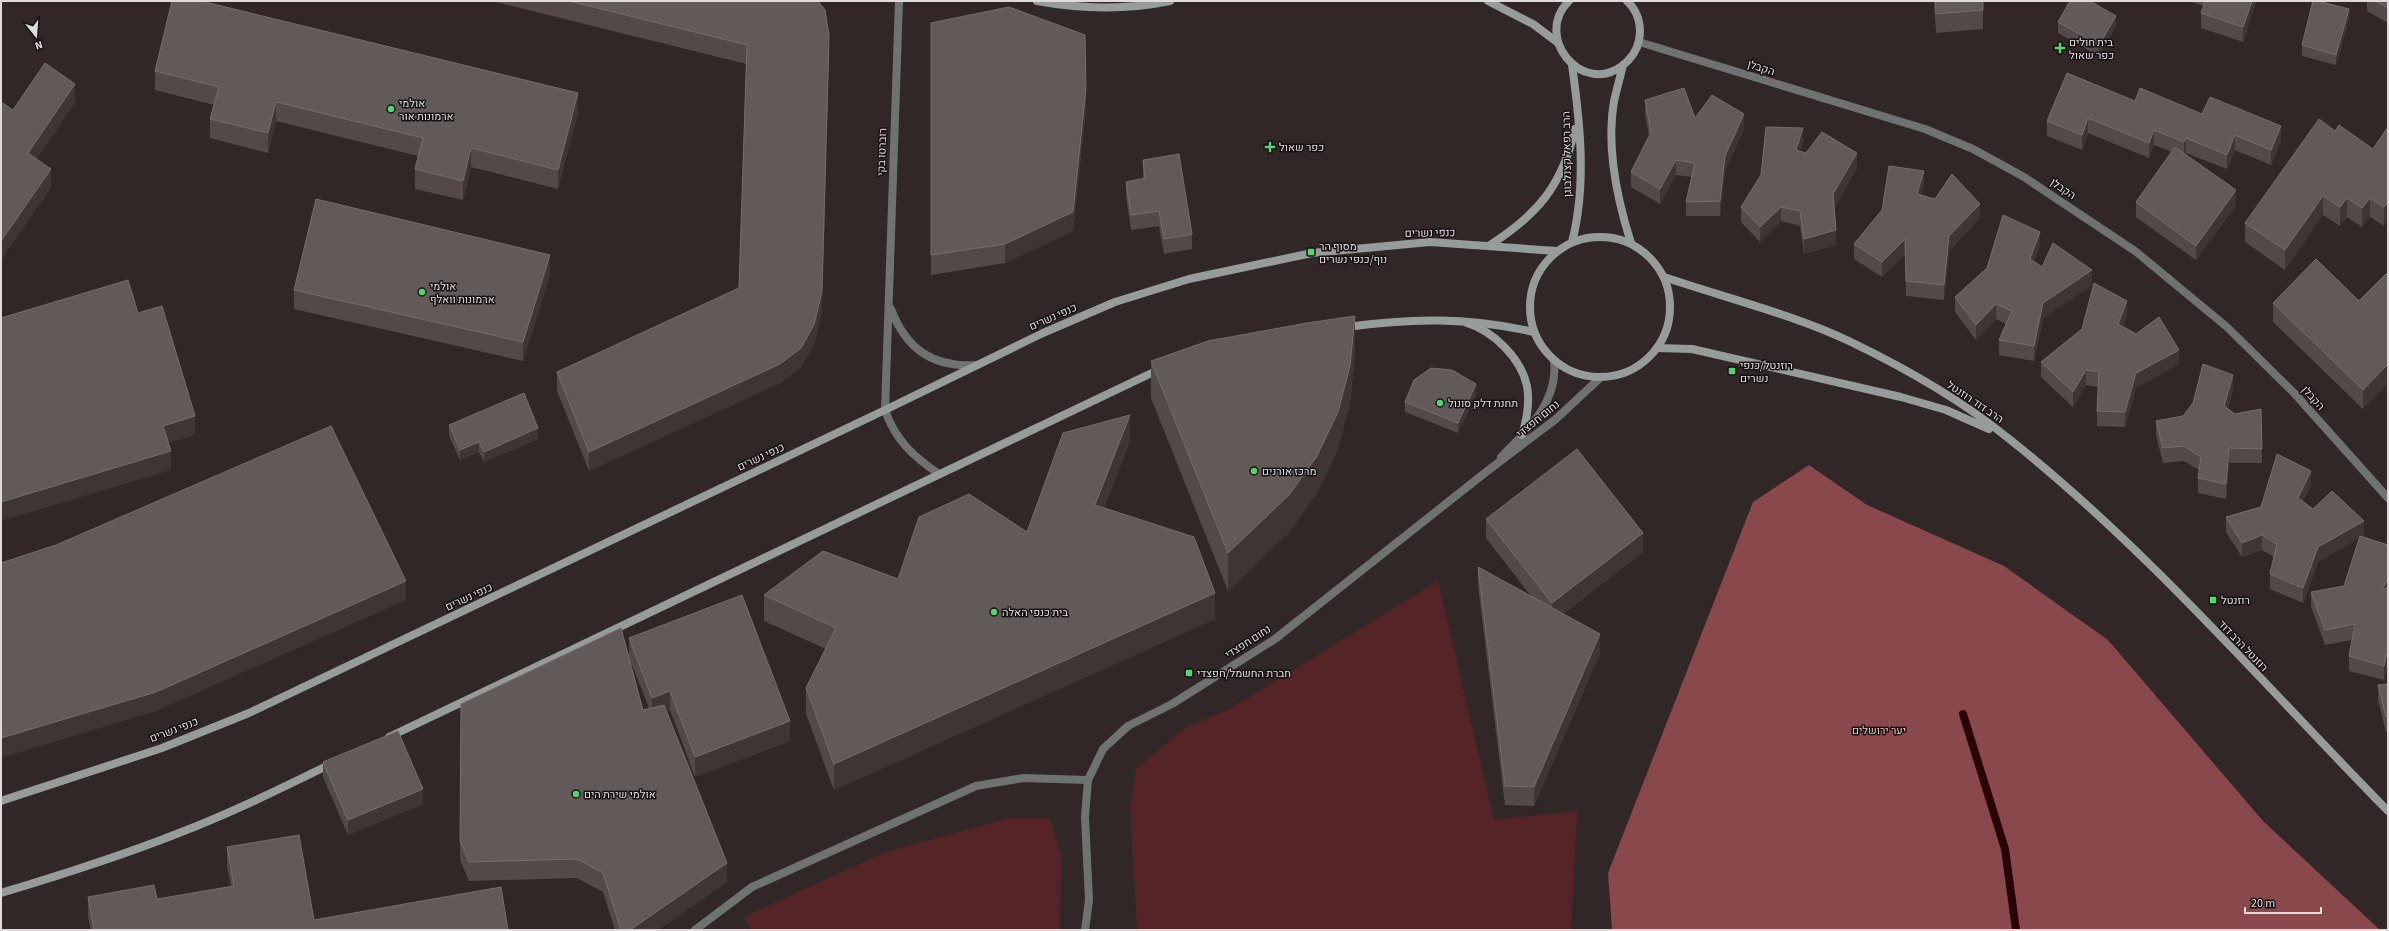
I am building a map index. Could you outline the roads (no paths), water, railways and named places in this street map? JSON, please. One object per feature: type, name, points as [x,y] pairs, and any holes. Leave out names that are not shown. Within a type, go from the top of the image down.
[{"type":"street","name":"רוברטו בקי","points":[[899,1],[885,410],[890,425],[905,448],[939,474]]},
{"type":"street","points":[[1037,1],[1063,6],[1102,8],[1170,1]]},
{"type":"street","points":[[1488,1],[1533,24],[1557,42]]},
{"type":"street","points":[[1569,1],[1562,9],[1557,22],[1557,42],[1562,55],[1572,65],[1584,71],[1598,74],[1612,71],[1623,65],[1633,55],[1639,42],[1639,21],[1627,1]]},
{"type":"street","name":"הקבלן","points":[[1639,42],[1925,129],[1973,149],[2024,177],[2135,251],[2228,328],[2294,393],[2388,498]]},
{"type":"street","name":"הרב רפאל קצנלבוגן","points":[[1572,65],[1578,120],[1579,191],[1576,226],[1572,242]]},
{"type":"street","points":[[1623,65],[1614,100],[1613,141],[1618,194],[1631,244]]},
{"type":"street","points":[[1490,245],[1523,220],[1555,185],[1564,167],[1578,120]]},
{"type":"street","points":[[1593,236],[1606,236],[1631,244],[1650,258],[1664,277],[1669,292],[1670,310],[1666,330],[1657,348],[1634,368],[1601,377],[1577,374],[1554,361],[1542,348],[1534,332],[1529,316],[1531,290],[1542,266],[1557,251],[1572,242],[1593,236]]},
{"type":"street","name":"כנפי נשרים","points":[[1,801],[162,748],[249,713],[885,410],[1043,333],[1115,302],[1188,279],[1312,253],[1362,247],[1430,242],[1490,245],[1557,251]]},
{"type":"street","name":"הרב דוד רוזנטל","points":[[1664,277],[1797,321],[1849,341],[1942,392],[2006,436]]},
{"type":"street","name":"רוברטו בקי","points":[[889,304],[905,337],[923,353],[948,364],[978,365]]},
{"type":"street","points":[[1336,328],[1415,320],[1455,319],[1495,323],[1534,332]]},
{"type":"street","points":[[1455,319],[1472,324],[1494,338],[1519,366],[1527,386],[1528,404],[1522,435]]},
{"type":"street","name":"הרב דוד רוזנטל","points":[[1657,348],[1692,349],[1901,397],[1946,410],[2006,436]]},
{"type":"street","name":"נחום חפצדי","points":[[1486,472],[1522,435],[1548,400],[1554,380],[1554,361]]},
{"type":"street","points":[[379,742],[1170,365]]},
{"type":"street","name":"נחום חפצדי","points":[[1085,930],[1089,900],[1086,817],[1088,780],[1103,750],[1128,726],[1172,704],[1275,639],[1486,472],[1556,419],[1601,377]]},
{"type":"street","name":"רוזנטל הרב דוד","points":[[2006,436],[2152,566],[2388,811]]},
{"type":"street","points":[[1,893],[66,873],[178,834],[250,803],[343,759]]},
{"type":"street","points":[[695,930],[752,887],[976,786],[1023,778],[1088,780]]},
{"type":"waterway","points":[[1963,714],[2005,849],[2016,930]]},
{"type":"place","name":"בית חולים כפר שאול","points":[[2060,48]]},
{"type":"place","name":"אולמי ארמונות אור","points":[[391,109]]},
{"type":"place","name":"כפר שאול","points":[[1270,147]]},
{"type":"place","name":"מסוף הר נוף/כנפי נשרים","points":[[1311,252]]},
{"type":"place","name":"אולמי ארמונות וואלף","points":[[422,292]]},
{"type":"place","name":"רוזנטל/כנפי נשרים","points":[[1732,371]]},
{"type":"place","name":"תחנת דלק סונול","points":[[1440,403]]},
{"type":"place","name":"מרכז אורנים","points":[[1254,471]]},
{"type":"place","name":"רוזנטל","points":[[2213,600]]},
{"type":"place","name":"בית כנפי האלה","points":[[994,612]]},
{"type":"place","name":"חברת החשמל/חפצדי","points":[[1189,673]]},
{"type":"place","name":"אולמי שירת הים","points":[[576,794]]},
{"type":"park label","name":"יער ירושלים","points":[[1879,730]]}]
